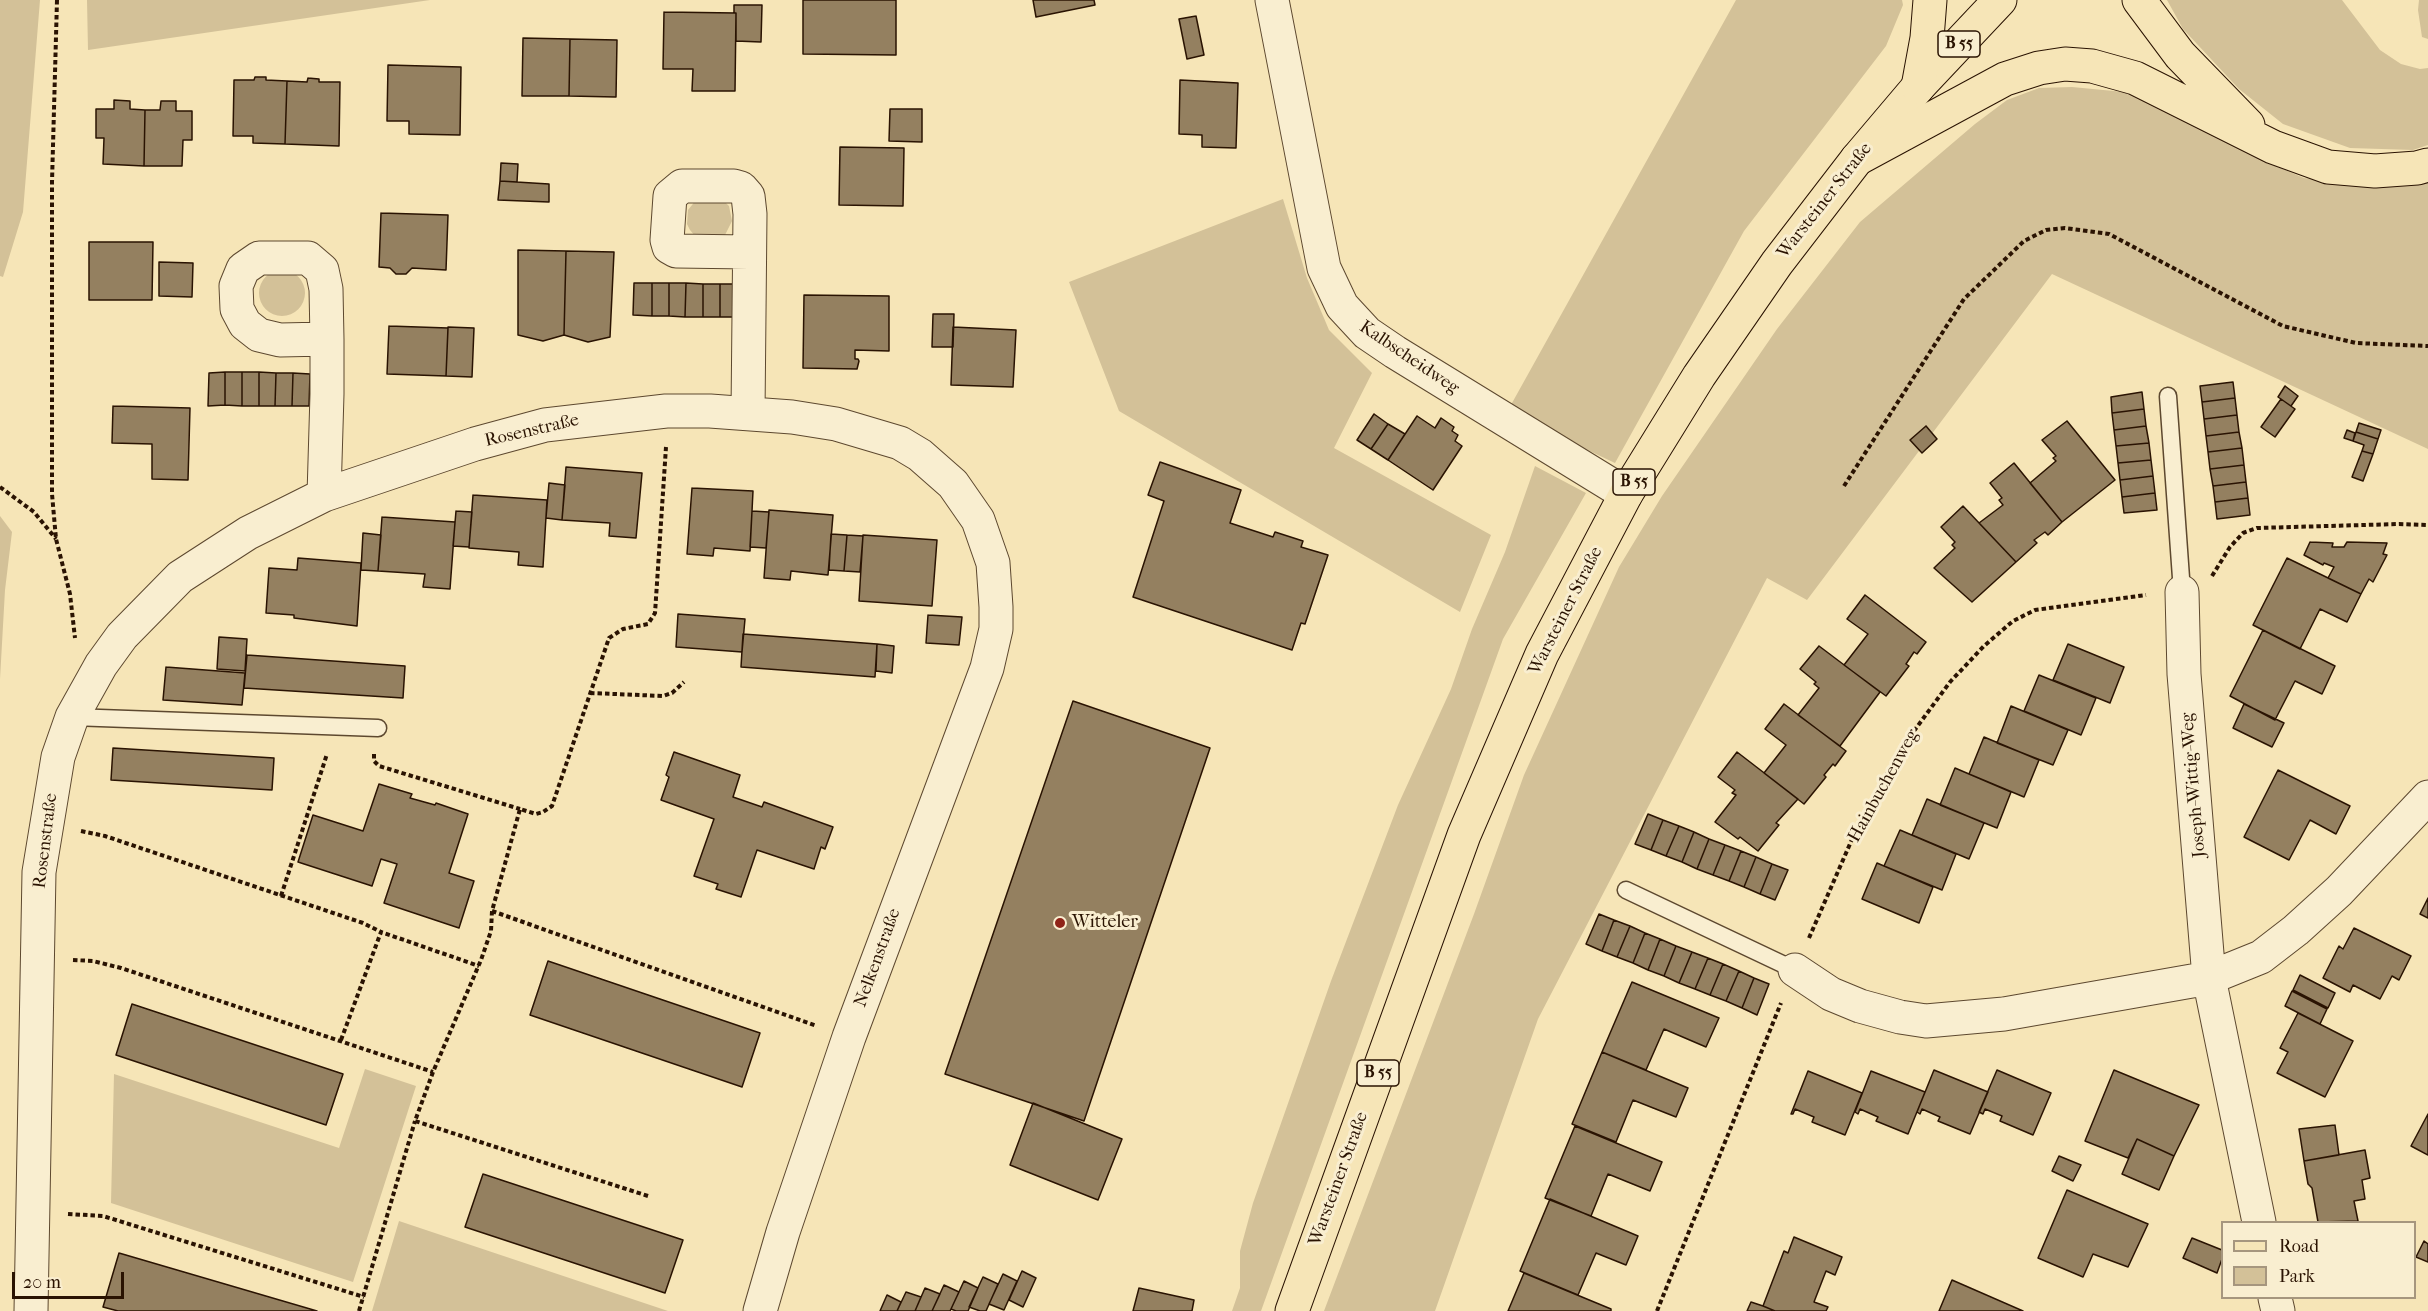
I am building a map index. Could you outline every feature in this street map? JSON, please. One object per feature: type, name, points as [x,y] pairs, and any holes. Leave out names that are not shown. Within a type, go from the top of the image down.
[{"type":"main road","points":[[1918,87],[1927,38],[1930,0]]},
{"type":"main road","name":"Warsteiner Straße","points":[[1292,1311],[1464,836],[1542,654],[1626,494],[1718,348],[1777,263],[1857,159],[1918,87],[2000,0]]},
{"type":"main road","points":[[2139,0],[2180,55],[2253,130],[2274,147]]},
{"type":"main road","points":[[1857,159],[2005,79],[2038,68],[2065,64],[2092,66],[2135,78],[2274,147],[2328,167],[2375,171],[2406,170],[2428,165]]},
{"type":"street","name":"Kalbscheidweg","points":[[1272,0],[1324,268],[1342,306],[1368,333],[1395,352],[1626,494]]},
{"type":"street","points":[[748,412],[749,252]]},
{"type":"street","points":[[324,495],[327,339]]},
{"type":"street","name":"Rosenstraße","points":[[31,1311],[39,872],[58,757],[72,717],[101,665],[122,636],[180,577],[248,533],[324,495],[475,444],[545,425],[666,411],[748,412],[846,427],[900,443],[920,454],[953,484],[978,520],[993,563],[996,607]]},
{"type":"street","name":"Joseph-Wittig-Weg","points":[[2182,592],[2184,674],[2209,978],[2259,1221]]},
{"type":"street","name":"Nelkenstraße","points":[[760,1311],[783,1232],[849,1037],[987,668],[996,629],[996,607]]},
{"type":"street","points":[[1795,970],[1832,994],[1860,1006],[1900,1017],[1926,1021],[2004,1014],[2209,978],[2260,957],[2296,930],[2339,891],[2428,797]]},
{"type":"lane","points":[[2168,396],[2182,592]]},
{"type":"lane","points":[[72,717],[378,728]]},
{"type":"lane","points":[[1626,890],[1795,970]]},
{"type":"path","points":[[57,0],[52,182],[52,502],[56,539],[70,594],[76,642]]},
{"type":"path","points":[[1844,486],[1964,298],[2024,241],[2046,230],[2065,228],[2109,234],[2283,326],[2356,343],[2428,346]]},
{"type":"path","points":[[378,728],[374,761],[379,766],[536,813],[543,812],[552,806],[609,638],[623,629],[648,624],[655,613],[662,530],[666,411]]},
{"type":"path","points":[[0,487],[34,512],[56,539]]},
{"type":"path","points":[[2182,592],[2214,575],[2230,547],[2243,533],[2257,528],[2428,525]]},
{"type":"path","name":"Hainbuchenweg","points":[[1658,1311],[1795,970],[1853,837],[1900,750],[1950,682],[1984,646],[2013,621],[2035,610],[2087,601],[2182,592]]},
{"type":"path","points":[[590,693],[663,696],[672,693],[684,682]]},
{"type":"path","points":[[281,896],[336,726]]},
{"type":"path","points":[[359,1311],[415,1121],[433,1072],[479,966],[491,931],[492,911],[520,809]]},
{"type":"path","points":[[48,825],[105,836],[363,923],[381,932],[479,966]]},
{"type":"path","points":[[492,911],[849,1037]]},
{"type":"path","points":[[341,1040],[381,932]]},
{"type":"path","points":[[38,958],[108,964],[433,1072]]},
{"type":"path","points":[[415,1121],[648,1196]]},
{"type":"path","points":[[33,1212],[103,1216],[364,1297]]},
{"type":"green space","points":[[0,0],[40,0],[23,212],[3,277],[0,276]]},
{"type":"green space","points":[[87,0],[430,0],[88,50]]},
{"type":"green space","points":[[1736,0],[1902,0],[1903,5],[1886,46],[1744,231],[1615,463],[1507,412]]},
{"type":"green space","points":[[2167,0],[2342,0],[2380,50],[2401,64],[2420,69],[2428,68],[2428,145],[2413,150],[2350,148],[2283,124],[2239,89],[2183,29]]},
{"type":"green space","points":[[2419,0],[2428,0],[2428,39],[2422,37],[2418,10]]},
{"type":"green space","points":[[2072,87],[2124,92],[2250,155],[2304,178],[2372,186],[2428,183],[2428,449],[2052,274],[1807,600],[1767,578],[1538,1019],[1435,1311],[1324,1311],[1524,775],[1619,567],[1662,496],[1777,329],[1860,222],[1975,124],[2007,100],[2039,88]]},
{"type":"green space","points":[[1283,199],[1307,278],[1329,330],[1372,373],[1334,448],[1491,535],[1460,612],[1119,411],[1069,282]]},
{"type":"green space","points":[[696,200],[724,201],[729,206],[732,221],[725,235],[695,236],[690,230],[687,224],[688,210]]},
{"type":"green space","points":[[282,270],[298,277],[305,293],[298,309],[282,316],[266,309],[259,293],[266,277]]},
{"type":"green space","points":[[1535,466],[1586,493],[1503,639],[1261,1311],[1232,1311],[1240,1288],[1240,1251],[1253,1203],[1331,981],[1398,805],[1451,689],[1472,629],[1505,552]]},
{"type":"green space","points":[[0,516],[12,532],[5,590],[0,679]]},
{"type":"green space","points":[[365,1069],[416,1086],[353,1282],[111,1203],[114,1074],[339,1148]]},
{"type":"green space","points":[[399,1221],[668,1311],[372,1311]]},
{"type":"building","points":[[803,0],[896,0],[896,55],[803,54]]},
{"type":"building","points":[[1033,0],[1094,0],[1095,5],[1036,17]]},
{"type":"building","points":[[734,5],[762,5],[761,42],[736,41]]},
{"type":"building","points":[[664,12],[736,13],[735,91],[692,91],[693,69],[663,69]]},
{"type":"building","points":[[1196,16],[1204,55],[1187,59],[1179,19]]},
{"type":"building","points":[[523,38],[570,39],[569,96],[522,96]]},
{"type":"building","points":[[570,39],[617,40],[616,97],[569,96]]},
{"type":"building","points":[[388,65],[461,67],[460,135],[409,134],[409,121],[387,121]]},
{"type":"building","points":[[255,77],[287,81],[285,144],[253,143],[253,136],[233,136],[234,80],[254,80]]},
{"type":"building","points":[[308,78],[319,79],[319,82],[340,82],[339,146],[285,144],[287,81],[307,82]]},
{"type":"building","points":[[1180,80],[1238,83],[1236,148],[1202,147],[1202,135],[1179,134]]},
{"type":"building","points":[[114,100],[130,101],[130,109],[145,110],[144,166],[103,164],[104,138],[96,138],[96,109],[114,109]]},
{"type":"building","points":[[161,101],[176,101],[176,111],[192,111],[192,140],[183,140],[182,166],[144,166],[145,110],[160,110]]},
{"type":"building","points":[[890,109],[922,109],[922,142],[889,141]]},
{"type":"building","points":[[840,147],[904,148],[903,206],[839,205]]},
{"type":"building","points":[[501,163],[518,164],[517,182],[500,181]]},
{"type":"building","points":[[500,181],[549,184],[549,202],[498,200]]},
{"type":"building","points":[[381,213],[448,215],[446,270],[412,268],[406,274],[396,274],[390,268],[379,267]]},
{"type":"building","points":[[89,242],[153,242],[152,300],[89,300]]},
{"type":"building","points":[[518,250],[566,251],[564,335],[543,341],[518,335]]},
{"type":"building","points":[[566,251],[614,252],[610,337],[588,342],[564,335]]},
{"type":"building","points":[[159,262],[193,263],[192,297],[159,296]]},
{"type":"building","points":[[634,283],[652,283],[652,316],[633,315]]},
{"type":"building","points":[[652,283],[669,283],[669,316],[652,316]]},
{"type":"building","points":[[669,283],[686,283],[685,317],[669,316]]},
{"type":"building","points":[[686,283],[703,284],[703,317],[685,317]]},
{"type":"building","points":[[703,284],[720,284],[720,317],[703,317]]},
{"type":"building","points":[[720,284],[737,284],[736,317],[720,317]]},
{"type":"building","points":[[804,295],[889,296],[889,351],[855,350],[855,359],[859,361],[857,369],[803,368]]},
{"type":"building","points":[[933,314],[954,314],[953,347],[932,347]]},
{"type":"building","points":[[389,326],[448,328],[446,376],[387,374]]},
{"type":"building","points":[[448,327],[474,328],[472,377],[446,376]]},
{"type":"building","points":[[953,327],[1016,330],[1013,387],[951,385]]},
{"type":"building","points":[[225,372],[225,405],[208,406],[209,373]]},
{"type":"building","points":[[225,372],[242,372],[242,406],[225,405]]},
{"type":"building","points":[[242,372],[259,372],[259,406],[242,406]]},
{"type":"building","points":[[259,372],[276,373],[275,406],[259,406]]},
{"type":"building","points":[[276,373],[293,373],[292,406],[275,406]]},
{"type":"building","points":[[293,373],[310,374],[309,406],[292,406]]},
{"type":"building","points":[[2233,382],[2235,398],[2202,402],[2200,386]]},
{"type":"building","points":[[2285,386],[2298,396],[2291,406],[2278,397]]},
{"type":"building","points":[[2142,392],[2144,409],[2112,413],[2111,397]]},
{"type":"building","points":[[2235,398],[2237,415],[2204,419],[2202,402]]},
{"type":"building","points":[[2281,399],[2295,409],[2275,437],[2261,427]]},
{"type":"building","points":[[113,406],[190,408],[188,480],[152,479],[152,444],[112,443]]},
{"type":"building","points":[[2144,409],[2146,426],[2114,430],[2112,413]]},
{"type":"building","points":[[1374,414],[1388,424],[1371,449],[1357,440]]},
{"type":"building","points":[[2237,415],[2239,432],[2206,436],[2204,419]]},
{"type":"building","points":[[1417,416],[1435,428],[1441,418],[1454,427],[1452,431],[1458,435],[1455,441],[1462,446],[1433,490],[1388,460]]},
{"type":"building","points":[[2067,421],[2115,480],[2062,522],[2030,483],[2056,461],[2053,458],[2056,456],[2042,440]]},
{"type":"building","points":[[2359,423],[2381,430],[2378,439],[2356,432]]},
{"type":"building","points":[[1388,424],[1405,434],[1388,460],[1371,449]]},
{"type":"building","points":[[1926,426],[1937,439],[1922,453],[1910,440]]},
{"type":"building","points":[[2146,426],[2149,443],[2116,446],[2114,430]]},
{"type":"building","points":[[2347,430],[2355,433],[2353,441],[2344,438]]},
{"type":"building","points":[[2239,432],[2242,448],[2208,452],[2206,436]]},
{"type":"building","points":[[2356,432],[2378,439],[2373,454],[2362,451],[2364,445],[2353,441]]},
{"type":"building","points":[[2149,443],[2151,460],[2118,463],[2116,446]]},
{"type":"building","points":[[2242,448],[2244,465],[2210,469],[2208,452]]},
{"type":"building","points":[[2362,451],[2373,454],[2363,481],[2352,477]]},
{"type":"building","points":[[2151,460],[2153,476],[2120,480],[2118,463]]},
{"type":"building","points":[[1160,462],[1241,490],[1230,523],[1273,537],[1275,532],[1303,541],[1301,547],[1328,555],[1305,624],[1301,623],[1292,650],[1133,597],[1164,501],[1148,495]]},
{"type":"building","points":[[2014,463],[2062,522],[2048,535],[2045,532],[2034,540],[2037,543],[2016,562],[1979,523],[2003,505],[1999,500],[2002,498],[1990,483]]},
{"type":"building","points":[[2244,465],[2246,482],[2213,486],[2210,469]]},
{"type":"building","points":[[566,467],[642,473],[636,538],[609,536],[610,523],[562,520]]},
{"type":"building","points":[[2153,476],[2155,493],[2122,497],[2120,480]]},
{"type":"building","points":[[2246,482],[2248,498],[2215,502],[2213,486]]},
{"type":"building","points":[[549,483],[565,485],[562,520],[546,518]]},
{"type":"building","points":[[692,488],[753,491],[750,551],[714,548],[713,556],[687,554]]},
{"type":"building","points":[[2155,493],[2157,510],[2124,513],[2122,497]]},
{"type":"building","points":[[473,495],[547,500],[543,567],[518,565],[519,552],[469,548]]},
{"type":"building","points":[[2248,498],[2250,515],[2217,519],[2215,502]]},
{"type":"building","points":[[1963,506],[2016,562],[1972,602],[1934,568],[1955,548],[1952,545],[1955,542],[1941,527]]},
{"type":"building","points":[[769,510],[833,515],[828,575],[791,571],[790,580],[764,578]]},
{"type":"building","points":[[456,511],[472,512],[469,547],[453,546]]},
{"type":"building","points":[[752,511],[769,512],[766,548],[750,547]]},
{"type":"building","points":[[382,517],[455,522],[450,589],[423,587],[425,574],[378,571]]},
{"type":"building","points":[[363,533],[381,535],[378,571],[361,570]]},
{"type":"building","points":[[831,534],[847,535],[844,571],[829,570]]},
{"type":"building","points":[[847,535],[863,536],[860,572],[844,571]]},
{"type":"building","points":[[863,535],[937,540],[932,606],[859,601]]},
{"type":"building","points":[[2310,542],[2333,543],[2332,547],[2344,547],[2347,542],[2387,543],[2383,554],[2387,555],[2373,582],[2369,579],[2361,594],[2328,578],[2334,567],[2324,563],[2323,565],[2304,555]]},
{"type":"building","points":[[298,558],[361,563],[357,626],[294,618],[294,615],[266,613],[269,568],[297,570]]},
{"type":"building","points":[[2287,558],[2361,594],[2347,622],[2320,609],[2300,649],[2253,625]]},
{"type":"building","points":[[1865,595],[1926,642],[1917,654],[1914,652],[1906,664],[1909,666],[1886,696],[1844,665],[1868,634],[1847,619]]},
{"type":"building","points":[[678,614],[745,619],[742,652],[676,647]]},
{"type":"building","points":[[928,615],[962,617],[959,645],[926,643]]},
{"type":"building","points":[[2263,630],[2335,666],[2322,694],[2295,681],[2275,720],[2230,696]]},
{"type":"building","points":[[743,634],[877,644],[875,677],[741,667]]},
{"type":"building","points":[[219,637],[247,639],[245,671],[217,669]]},
{"type":"building","points":[[877,644],[894,646],[892,673],[876,671]]},
{"type":"building","points":[[2068,644],[2124,667],[2110,703],[2053,680]]},
{"type":"building","points":[[1819,646],[1880,692],[1840,746],[1798,715],[1819,688],[1814,684],[1816,682],[1800,669]]},
{"type":"building","points":[[247,655],[405,666],[403,698],[244,688]]},
{"type":"building","points":[[166,667],[245,673],[242,705],[163,700]]},
{"type":"building","points":[[2039,675],[2096,698],[2081,735],[2024,711]]},
{"type":"building","points":[[1073,701],[1210,748],[1084,1121],[945,1074]]},
{"type":"building","points":[[1784,704],[1846,751],[1835,766],[1833,764],[1824,775],[1826,777],[1804,804],[1764,773],[1786,745],[1765,729]]},
{"type":"building","points":[[2244,704],[2284,723],[2272,747],[2233,728]]},
{"type":"building","points":[[2011,706],[2068,730],[2053,765],[1997,743]]},
{"type":"building","points":[[1984,737],[2039,760],[2024,797],[1969,774]]},
{"type":"building","points":[[113,748],[274,758],[272,790],[111,780]]},
{"type":"building","points":[[674,752],[740,775],[733,797],[762,807],[764,802],[833,827],[825,849],[821,847],[814,869],[757,850],[741,897],[716,889],[718,884],[694,876],[714,819],[661,800]]},
{"type":"building","points":[[1737,752],[1798,799],[1776,823],[1779,825],[1758,851],[1715,822],[1736,795],[1732,793],[1735,790],[1718,777]]},
{"type":"building","points":[[1955,768],[2011,792],[1997,828],[1940,805]]},
{"type":"building","points":[[2278,770],[2350,806],[2336,834],[2310,820],[2289,860],[2244,837]]},
{"type":"building","points":[[379,784],[412,794],[410,798],[435,805],[436,803],[468,814],[449,873],[474,881],[459,928],[384,903],[397,864],[381,859],[372,886],[298,862],[313,815],[363,831]]},
{"type":"building","points":[[1927,799],[1984,823],[1969,859],[1912,835]]},
{"type":"building","points":[[1648,814],[1663,820],[1651,850],[1635,844]]},
{"type":"building","points":[[1663,820],[1679,826],[1666,856],[1651,850]]},
{"type":"building","points":[[1679,826],[1694,832],[1682,862],[1666,856]]},
{"type":"building","points":[[1900,830],[1956,854],[1942,890],[1884,866]]},
{"type":"building","points":[[1694,832],[1709,839],[1697,869],[1682,862]]},
{"type":"building","points":[[1709,839],[1725,845],[1713,875],[1697,869]]},
{"type":"building","points":[[1725,845],[1741,851],[1729,881],[1713,875]]},
{"type":"building","points":[[1741,851],[1756,857],[1744,887],[1729,881]]},
{"type":"building","points":[[1756,857],[1772,864],[1760,894],[1744,887]]},
{"type":"building","points":[[1877,863],[1933,887],[1919,923],[1862,899]]},
{"type":"building","points":[[1772,864],[1788,870],[1775,900],[1760,894]]},
{"type":"building","points":[[2428,898],[2428,918],[2420,914]]},
{"type":"building","points":[[1599,914],[1614,920],[1602,951],[1586,944]]},
{"type":"building","points":[[1614,920],[1630,926],[1617,957],[1602,951]]},
{"type":"building","points":[[1630,926],[1645,933],[1633,963],[1617,957]]},
{"type":"building","points":[[2354,928],[2411,956],[2399,980],[2392,976],[2380,999],[2353,985],[2350,992],[2323,978],[2339,946],[2343,949]]},
{"type":"building","points":[[1645,933],[1660,939],[1648,970],[1633,963]]},
{"type":"building","points":[[1660,939],[1676,946],[1664,976],[1648,970]]},
{"type":"building","points":[[1676,946],[1692,952],[1679,983],[1664,976]]},
{"type":"building","points":[[1692,952],[1708,958],[1695,989],[1679,983]]},
{"type":"building","points":[[1708,958],[1723,964],[1710,995],[1695,989]]},
{"type":"building","points":[[548,961],[760,1033],[742,1087],[530,1015]]},
{"type":"building","points":[[1723,964],[1739,971],[1726,1001],[1710,995]]},
{"type":"building","points":[[1739,971],[1754,978],[1742,1008],[1726,1001]]},
{"type":"building","points":[[2300,975],[2335,993],[2328,1008],[2293,990]]},
{"type":"building","points":[[1754,978],[1769,984],[1757,1015],[1742,1008]]},
{"type":"building","points":[[1632,982],[1719,1018],[1706,1047],[1664,1029],[1646,1070],[1602,1052]]},
{"type":"building","points":[[2292,991],[2327,1009],[2320,1024],[2285,1006]]},
{"type":"building","points":[[132,1004],[343,1074],[326,1125],[116,1055]]},
{"type":"building","points":[[2298,1013],[2353,1041],[2325,1097],[2277,1073],[2288,1052],[2280,1048]]},
{"type":"building","points":[[1602,1052],[1688,1088],[1676,1117],[1633,1100],[1616,1142],[1572,1124]]},
{"type":"building","points":[[1934,1070],[1988,1092],[1970,1134],[1938,1121],[1940,1117],[1922,1109],[1920,1114],[1917,1112]]},
{"type":"building","points":[[1997,1070],[2051,1093],[2033,1135],[2000,1121],[2002,1116],[1985,1109],[1983,1114],[1979,1112]]},
{"type":"building","points":[[2114,1070],[2199,1105],[2174,1156],[2137,1139],[2128,1158],[2085,1141]]},
{"type":"building","points":[[1808,1071],[1862,1093],[1845,1135],[1812,1122],[1814,1117],[1795,1109],[1791,1114]]},
{"type":"building","points":[[1871,1071],[1925,1092],[1908,1134],[1876,1121],[1878,1117],[1860,1109],[1858,1114],[1855,1112]]},
{"type":"building","points":[[1033,1103],[1122,1139],[1098,1200],[1010,1165]]},
{"type":"building","points":[[2428,1114],[2428,1155],[2411,1146]]},
{"type":"building","points":[[2335,1125],[2339,1155],[2304,1161],[2299,1129]]},
{"type":"building","points":[[1575,1126],[1662,1162],[1650,1191],[1608,1174],[1591,1216],[1545,1198]]},
{"type":"building","points":[[2137,1139],[2174,1156],[2159,1190],[2122,1174]]},
{"type":"building","points":[[2365,1150],[2370,1178],[2362,1180],[2365,1199],[2354,1201],[2358,1221],[2318,1221],[2304,1161]]},
{"type":"building","points":[[2059,1156],[2081,1165],[2073,1181],[2052,1171]]},
{"type":"building","points":[[483,1174],[683,1240],[665,1293],[465,1227]]},
{"type":"building","points":[[2067,1190],[2148,1224],[2128,1267],[2093,1254],[2083,1277],[2038,1258]]},
{"type":"building","points":[[1550,1199],[1638,1236],[1626,1265],[1596,1253],[1578,1295],[1520,1271]]},
{"type":"building","points":[[1794,1237],[1842,1257],[1835,1275],[1826,1271],[1814,1302],[1828,1307],[1826,1311],[1775,1311],[1763,1306],[1784,1251],[1788,1253]]},
{"type":"building","points":[[2192,1238],[2221,1250],[2221,1262],[2217,1273],[2183,1258]]},
{"type":"building","points":[[2424,1241],[2428,1244],[2428,1262],[2416,1257]]},
{"type":"building","points":[[119,1253],[317,1311],[118,1311],[103,1307]]},
{"type":"building","points":[[1022,1271],[1036,1278],[1023,1307],[1009,1300]]},
{"type":"building","points":[[1524,1273],[1611,1309],[1611,1311],[1508,1311]]},
{"type":"building","points":[[1003,1274],[1017,1281],[1004,1310],[989,1304]]},
{"type":"building","points":[[983,1277],[998,1284],[986,1311],[980,1311],[969,1307]]},
{"type":"building","points":[[1952,1280],[2023,1311],[1939,1311]]},
{"type":"building","points":[[964,1281],[978,1288],[968,1311],[956,1311],[951,1309]]},
{"type":"building","points":[[944,1285],[959,1292],[950,1311],[932,1311]]},
{"type":"building","points":[[925,1288],[940,1294],[932,1311],[915,1311]]},
{"type":"building","points":[[1139,1288],[1194,1300],[1192,1311],[1133,1311]]},
{"type":"building","points":[[906,1292],[921,1297],[915,1311],[897,1311]]},
{"type":"building","points":[[887,1295],[901,1302],[897,1311],[880,1311]]},
{"type":"building","points":[[1751,1302],[1763,1306],[1775,1311],[1747,1311]]},
{"type":"place","name":"Witteler","points":[[1060,923]]}]
